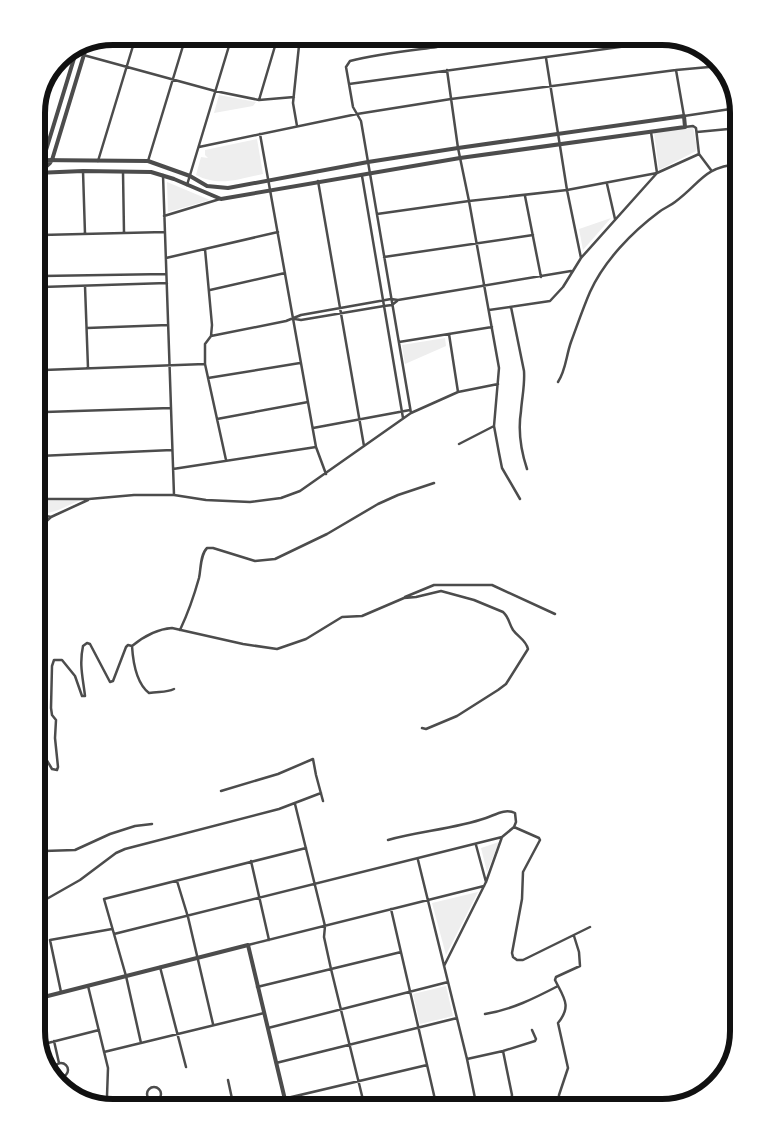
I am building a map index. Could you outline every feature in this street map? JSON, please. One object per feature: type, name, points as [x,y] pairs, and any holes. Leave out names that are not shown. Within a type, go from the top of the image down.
[{"type":"street","points":[[98,161],[133,45]]},
{"type":"street","points":[[148,162],[183,45]]},
{"type":"street","points":[[187,185],[229,45]]},
{"type":"street","points":[[259,100],[275,45]]},
{"type":"street","points":[[297,126],[293,103],[298,45]]},
{"type":"street","points":[[349,84],[627,46]]},
{"type":"street","points":[[411,412],[361,121],[353,107],[346,67],[350,61],[388,53],[437,47]]},
{"type":"street","points":[[45,167],[52,160],[85,51]]},
{"type":"street","points":[[81,54],[215,91],[259,100],[294,97]]},
{"type":"street","points":[[546,57],[567,190],[581,258]]},
{"type":"street","points":[[45,153],[74,58]]},
{"type":"street","points":[[199,147],[357,114],[451,99],[712,67]]},
{"type":"street","points":[[447,70],[458,148],[499,368],[494,426],[502,468],[520,499]]},
{"type":"street","points":[[676,70],[685,128]]},
{"type":"street","points":[[45,160],[148,162],[190,176],[207,186],[228,188],[368,162],[729,109]]},
{"type":"street","points":[[164,216],[221,199],[370,172],[694,126],[697,132],[699,154],[711,170]]},
{"type":"street","points":[[697,132],[730,129]]},
{"type":"street","points":[[651,132],[657,173]]},
{"type":"street","points":[[260,134],[316,447],[326,474]]},
{"type":"street","points":[[377,214],[606,184],[657,173],[699,154]]},
{"type":"street","points":[[558,382],[563,374],[571,342],[590,293],[598,277],[620,248],[642,226],[676,202],[711,170],[730,165]]},
{"type":"street","points":[[45,173],[83,170],[151,172],[163,175],[221,199]]},
{"type":"street","points":[[83,170],[85,234]]},
{"type":"street","points":[[123,171],[124,233]]},
{"type":"street","points":[[489,310],[550,301],[563,287],[571,271],[581,258],[657,173]]},
{"type":"street","points":[[362,174],[403,418]]},
{"type":"street","points":[[163,175],[174,495]]},
{"type":"street","points":[[318,181],[364,446]]},
{"type":"street","points":[[606,184],[615,219]]},
{"type":"street","points":[[525,196],[541,277]]},
{"type":"street","points":[[45,235],[165,232]]},
{"type":"street","points":[[166,258],[278,232]]},
{"type":"street","points":[[384,257],[533,235]]},
{"type":"street","points":[[205,248],[212,324],[211,336],[205,344],[205,364],[226,460]]},
{"type":"street","points":[[211,336],[293,319],[301,315],[383,300],[398,300],[571,271]]},
{"type":"street","points":[[210,290],[285,273]]},
{"type":"street","points":[[45,276],[166,274]]},
{"type":"street","points":[[45,287],[167,283]]},
{"type":"street","points":[[85,286],[88,368]]},
{"type":"street","points":[[293,319],[301,320],[384,306],[398,300]]},
{"type":"street","points":[[511,307],[524,371],[525,382],[520,432],[527,469]]},
{"type":"street","points":[[87,328],[168,325]]},
{"type":"street","points":[[399,342],[492,328]]},
{"type":"street","points":[[449,334],[458,392]]},
{"type":"street","points":[[208,378],[301,362]]},
{"type":"street","points":[[45,370],[205,364]]},
{"type":"street","points":[[45,499],[174,495],[206,500],[250,502],[281,498],[300,491],[326,474],[411,412],[458,392],[498,384]]},
{"type":"street","points":[[217,419],[308,402]]},
{"type":"street","points":[[45,477],[45,412],[171,408]]},
{"type":"street","points":[[313,428],[411,412]]},
{"type":"street","points":[[459,444],[494,426]]},
{"type":"street","points":[[173,469],[316,447]]},
{"type":"street","points":[[46,455],[172,450]]},
{"type":"street","points":[[180,630],[187,616],[199,577],[203,555],[207,548],[213,548],[255,561],[275,558],[327,534],[378,504],[434,483]]},
{"type":"street","points":[[45,523],[51,517],[89,499]]},
{"type":"street","points":[[45,516],[51,517]]},
{"type":"street","points":[[45,757],[52,769],[57,770],[56,720],[52,714],[51,698],[52,666],[54,660],[62,660],[76,676],[82,696],[84,696],[80,673],[81,654],[84,644],[87,642],[90,644],[108,682],[111,682],[120,666],[126,647],[128,645],[132,646],[142,638],[162,630],[172,628],[242,644],[277,649],[306,639],[342,617],[362,616],[434,584],[492,585],[555,614]]},
{"type":"street","points":[[404,598],[441,591],[474,600],[507,615],[512,629],[525,642],[528,649],[506,684],[498,690],[457,716],[426,729],[422,728]]},
{"type":"street","points":[[132,646],[138,676],[144,689],[149,693],[156,691],[168,692],[174,689]]},
{"type":"street","points":[[221,791],[278,774],[313,759],[323,801]]},
{"type":"street","points":[[45,900],[80,880],[116,853],[125,849],[186,835],[222,823],[295,804],[320,793]]},
{"type":"street","points":[[295,804],[325,926],[324,937],[362,1099]]},
{"type":"street","points":[[114,934],[476,845],[502,837],[514,826],[516,818],[515,813],[512,811],[504,811],[467,825],[431,830],[388,840]]},
{"type":"street","points":[[45,851],[75,850],[110,834],[135,826],[152,824]]},
{"type":"street","points":[[514,826],[540,840],[523,872],[522,899],[512,953],[513,957],[523,960],[590,927]]},
{"type":"street","points":[[444,966],[486,882],[502,837]]},
{"type":"street","points":[[476,845],[486,882]]},
{"type":"street","points":[[141,1043],[126,976],[104,899],[306,848]]},
{"type":"street","points":[[418,860],[475,1099]]},
{"type":"street","points":[[251,861],[269,940]]},
{"type":"street","points":[[176,881],[188,917],[213,1025]]},
{"type":"street","points":[[45,996],[484,886]]},
{"type":"street","points":[[391,909],[435,1099]]},
{"type":"street","points":[[61,992],[50,940],[112,928]]},
{"type":"street","points":[[559,1099],[568,1068],[558,1026],[564,1016],[566,1006],[555,980],[556,977],[579,967],[574,936]]},
{"type":"street","points":[[248,946],[285,1098]]},
{"type":"street","points":[[258,987],[401,952]]},
{"type":"street","points":[[160,967],[186,1066]]},
{"type":"street","points":[[268,1028],[448,982]]},
{"type":"street","points":[[88,986],[108,1068],[108,1099]]},
{"type":"street","points":[[485,1014],[497,1013],[521,1004],[558,986]]},
{"type":"street","points":[[104,1052],[264,1013]]},
{"type":"street","points":[[276,1063],[456,1018]]},
{"type":"street","points":[[46,1043],[99,1030]]},
{"type":"street","points":[[467,1059],[535,1042],[536,1039],[532,1030]]},
{"type":"street","points":[[54,1041],[60,1063]]},
{"type":"street","points":[[503,1051],[512,1095],[511,1099]]},
{"type":"street","points":[[60,1063],[66,1065],[68,1069],[66,1075],[63,1077]]},
{"type":"street","points":[[55,1067],[60,1063]]},
{"type":"street","points":[[281,1099],[427,1066]]},
{"type":"street","points":[[228,1080],[232,1099]]},
{"type":"street","points":[[149,1099],[147,1095],[148,1090],[152,1087],[156,1087],[161,1092],[161,1097],[158,1099]]},
{"type":"shaded area","points":[[219,95],[256,102],[253,106],[214,113]]},
{"type":"shaded area","points":[[693,127],[696,151],[659,170],[654,133]]},
{"type":"shaded area","points":[[257,139],[263,174],[229,181],[213,181],[196,175],[201,157],[208,158],[205,155],[205,150]]},
{"type":"shaded area","points":[[167,182],[210,200],[168,212]]},
{"type":"shaded area","points":[[611,218],[583,250],[579,229]]},
{"type":"shaded area","points":[[445,338],[446,346],[405,364],[402,345]]},
{"type":"shaded area","points":[[81,500],[48,513],[45,513],[46,501]]},
{"type":"shaded area","points":[[499,842],[487,872],[481,848]]},
{"type":"shaded area","points":[[478,892],[446,955],[432,903]]},
{"type":"shaded area","points":[[446,986],[453,1016],[420,1024],[413,994]]}]
